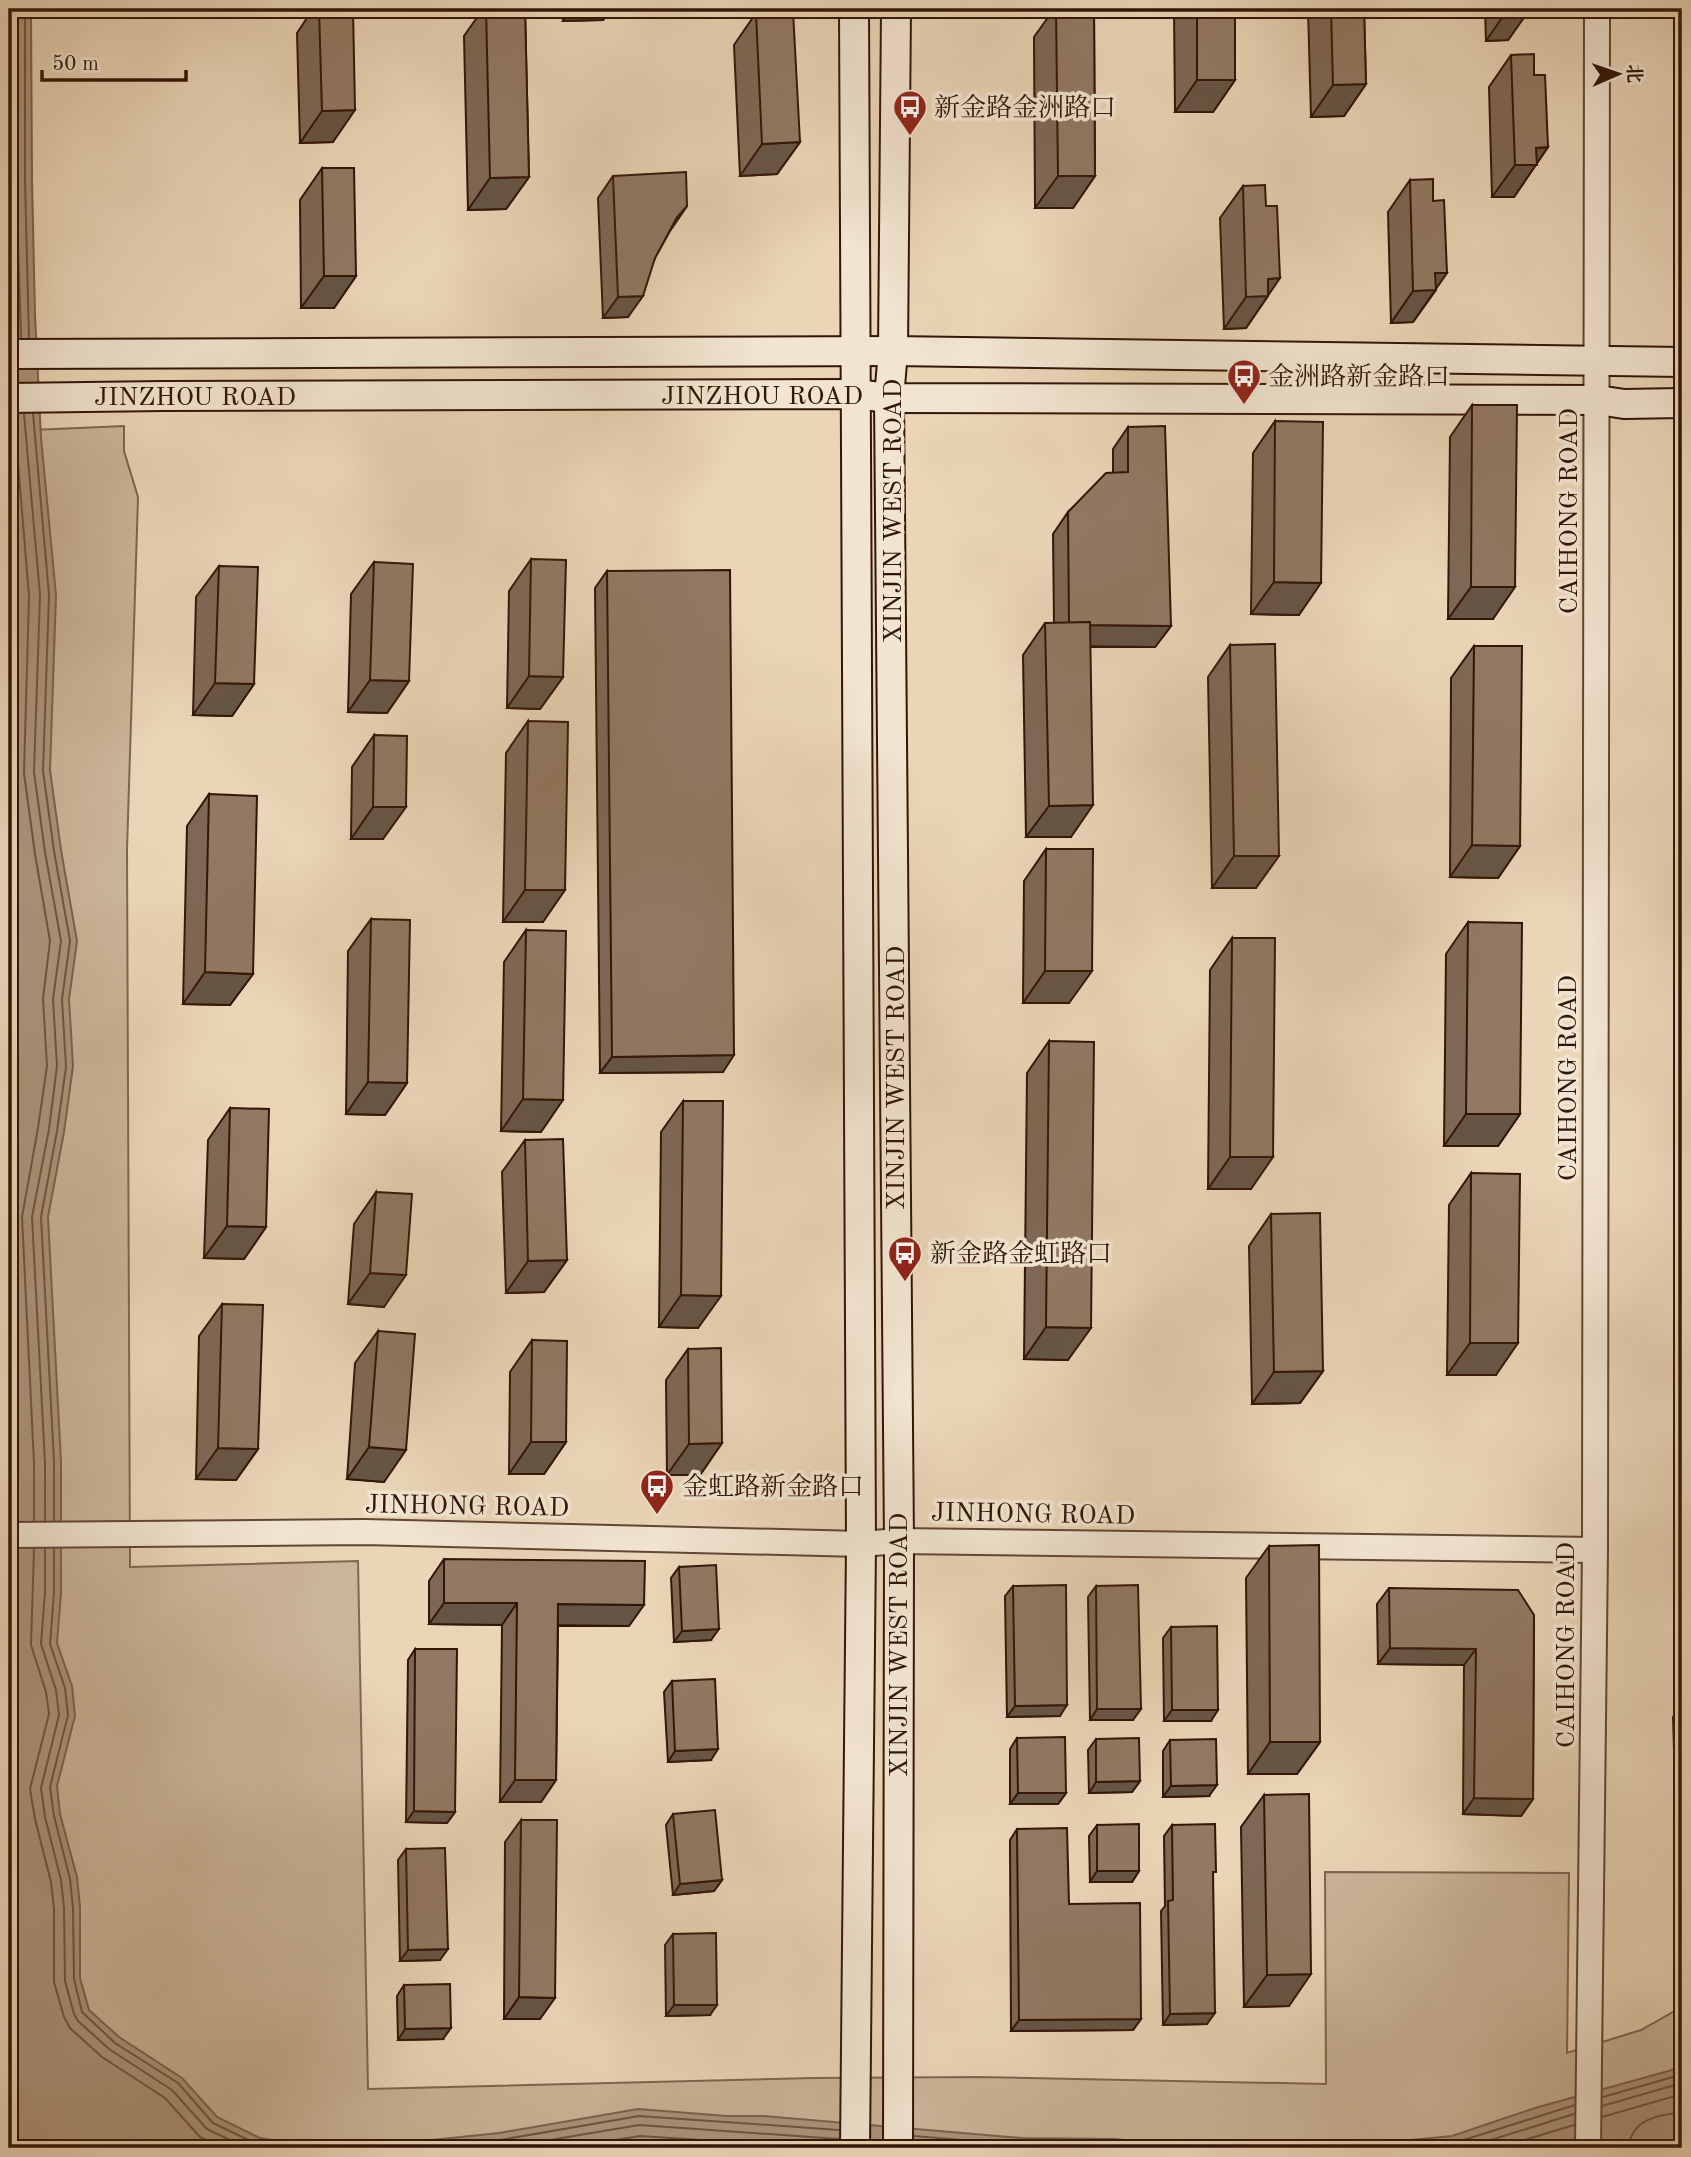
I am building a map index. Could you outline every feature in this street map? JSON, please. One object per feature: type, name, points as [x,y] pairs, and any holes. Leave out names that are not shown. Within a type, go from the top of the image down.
[{"type":"main road","name":"XINJIN WEST ROAD","points":[[854,9],[861,1544],[855,2148]]},
{"type":"main road","name":"XINJIN WEST ROAD","points":[[896,9],[893,351],[889,398],[899,1541],[898,2148]]},
{"type":"main road","name":"JINZHOU ROAD","points":[[9,354],[893,351],[1682,362]]},
{"type":"main road","name":"JINZHOU ROAD","points":[[9,398],[855,394],[889,398],[1598,400],[1624,404],[1682,403]]},
{"type":"street","name":"CAIHONG ROAD","points":[[1588,2148],[1591,2077],[1595,1550],[1597,9]]},
{"type":"street","name":"JINHONG ROAD","points":[[9,1535],[364,1532],[861,1544],[899,1541],[1595,1550]]},
{"type":"shaded area","points":[[124,426],[124,451],[138,497],[127,850],[130,1567],[358,1561],[368,2089],[813,2078],[979,2077],[1326,2084],[1325,1872],[1569,1873],[1567,2053],[1641,2030],[1682,2007],[1682,2148],[9,2148],[9,431]]},
{"type":"water","points":[[9,9],[31,9],[35,315],[41,438],[56,595],[50,770],[77,941],[69,999],[73,1066],[48,1217],[61,1462],[61,1593],[57,1643],[72,1686],[75,1716],[57,1786],[60,1814],[77,1877],[80,1907],[80,1978],[89,2010],[119,2037],[182,2078],[217,2117],[260,2138],[303,2145],[384,2145],[499,2133],[638,2109],[764,2116],[1022,2138],[1114,2139],[1211,2148],[9,2148]]},
{"type":"water","points":[[1682,2065],[1682,2139],[1640,2148],[1327,2148],[1452,2136],[1535,2108]]},
{"type":"building","points":[[319,9],[353,9],[355,110],[322,111]]},
{"type":"building","points":[[486,9],[525,9],[529,177],[490,178]]},
{"type":"building","points":[[1056,9],[1094,9],[1095,176],[1058,176]]},
{"type":"building","points":[[1197,9],[1235,9],[1235,80],[1197,80]]},
{"type":"building","points":[[1331,9],[1364,9],[1366,84],[1333,85]]},
{"type":"building","points":[[793,11],[800,142],[762,144],[756,13]]},
{"type":"building","points":[[1534,54],[1534,75],[1545,75],[1548,147],[1536,148],[1537,165],[1515,165],[1511,55]]},
{"type":"building","points":[[322,168],[354,168],[356,276],[324,276]]},
{"type":"building","points":[[686,172],[687,206],[677,217],[655,258],[643,296],[618,297],[613,176]]},
{"type":"building","points":[[1433,179],[1433,201],[1444,200],[1447,273],[1435,273],[1436,290],[1413,291],[1410,180]]},
{"type":"building","points":[[1265,185],[1266,206],[1277,206],[1280,278],[1268,279],[1268,296],[1246,297],[1243,186]]},
{"type":"building","points":[[1472,405],[1517,405],[1515,587],[1471,587]]},
{"type":"building","points":[[1275,421],[1323,422],[1321,583],[1274,582]]},
{"type":"building","points":[[1165,426],[1171,626],[1069,623],[1068,512],[1106,473],[1128,472],[1128,427]]},
{"type":"building","points":[[531,559],[566,560],[563,677],[529,676]]},
{"type":"building","points":[[374,562],[413,564],[409,681],[370,680]]},
{"type":"building","points":[[219,566],[258,567],[254,684],[215,683]]},
{"type":"building","points":[[730,570],[734,1055],[612,1057],[607,571]]},
{"type":"building","points":[[1090,622],[1093,805],[1049,806],[1045,623]]},
{"type":"building","points":[[1275,644],[1279,856],[1234,856],[1230,645]]},
{"type":"building","points":[[1474,646],[1522,646],[1520,846],[1472,845]]},
{"type":"building","points":[[528,721],[568,722],[565,890],[525,890]]},
{"type":"building","points":[[374,735],[407,736],[406,807],[373,807]]},
{"type":"building","points":[[209,794],[257,796],[253,974],[205,972]]},
{"type":"building","points":[[1046,849],[1093,849],[1092,971],[1045,971]]},
{"type":"building","points":[[371,919],[410,920],[407,1083],[368,1082]]},
{"type":"building","points":[[1468,922],[1522,923],[1520,1114],[1466,1114]]},
{"type":"building","points":[[526,930],[566,931],[563,1100],[523,1099]]},
{"type":"building","points":[[1232,938],[1275,938],[1273,1157],[1230,1157]]},
{"type":"building","points":[[1049,1041],[1094,1042],[1091,1328],[1046,1327]]},
{"type":"building","points":[[683,1101],[723,1101],[721,1296],[681,1295]]},
{"type":"building","points":[[230,1108],[269,1109],[266,1227],[227,1226]]},
{"type":"building","points":[[563,1139],[567,1260],[528,1261],[525,1140]]},
{"type":"building","points":[[1471,1173],[1520,1174],[1518,1343],[1470,1343]]},
{"type":"building","points":[[376,1192],[412,1194],[406,1275],[370,1273]]},
{"type":"building","points":[[1320,1213],[1323,1371],[1274,1372],[1271,1214]]},
{"type":"building","points":[[222,1304],[263,1305],[258,1449],[218,1448]]},
{"type":"building","points":[[378,1331],[415,1334],[406,1450],[369,1447]]},
{"type":"building","points":[[532,1340],[567,1341],[566,1442],[531,1442]]},
{"type":"building","points":[[721,1348],[722,1443],[689,1444],[688,1349]]},
{"type":"building","points":[[1319,1545],[1320,1742],[1270,1742],[1269,1546]]},
{"type":"building","points":[[444,1559],[645,1561],[644,1605],[558,1604],[556,1780],[515,1780],[517,1603],[444,1603]]},
{"type":"building","points":[[716,1565],[719,1629],[682,1631],[679,1567]]},
{"type":"building","points":[[1066,1585],[1067,1705],[1015,1706],[1013,1586]]},
{"type":"building","points":[[1138,1585],[1141,1709],[1097,1709],[1096,1586]]},
{"type":"building","points":[[1389,1588],[1518,1590],[1534,1615],[1533,1799],[1474,1798],[1476,1649],[1390,1648]]},
{"type":"building","points":[[1217,1626],[1218,1710],[1172,1710],[1171,1627]]},
{"type":"building","points":[[415,1649],[457,1649],[455,1812],[414,1811]]},
{"type":"building","points":[[715,1679],[718,1749],[675,1751],[672,1681]]},
{"type":"building","points":[[1065,1737],[1066,1793],[1018,1793],[1017,1738]]},
{"type":"building","points":[[1139,1738],[1140,1781],[1096,1782],[1096,1739]]},
{"type":"building","points":[[1216,1739],[1217,1785],[1171,1786],[1170,1740]]},
{"type":"building","points":[[1309,1794],[1311,1974],[1267,1975],[1264,1795]]},
{"type":"building","points":[[715,1810],[722,1880],[680,1884],[673,1814]]},
{"type":"building","points":[[521,1820],[557,1820],[555,1998],[519,1997]]},
{"type":"building","points":[[1139,1824],[1139,1871],[1097,1871],[1097,1825]]},
{"type":"building","points":[[1215,1824],[1215,2013],[1170,2014],[1168,1901],[1173,1900],[1172,1825]]},
{"type":"building","points":[[1067,1828],[1069,1904],[1140,1903],[1141,2019],[1019,2020],[1017,1829]]},
{"type":"building","points":[[445,1848],[448,1949],[408,1950],[406,1849]]},
{"type":"building","points":[[716,1933],[717,2005],[674,2005],[673,1934]]},
{"type":"building","points":[[450,1984],[451,2028],[405,2029],[404,1985]]},
{"type":"place","name":"新金路金洲路口","points":[[910,137]]},
{"type":"place","name":"金洲路新金路口","points":[[1244,406]]},
{"type":"place","name":"新金路金虹路口","points":[[905,1283]]},
{"type":"place","name":"金虹路新金路口","points":[[657,1516]]}]
